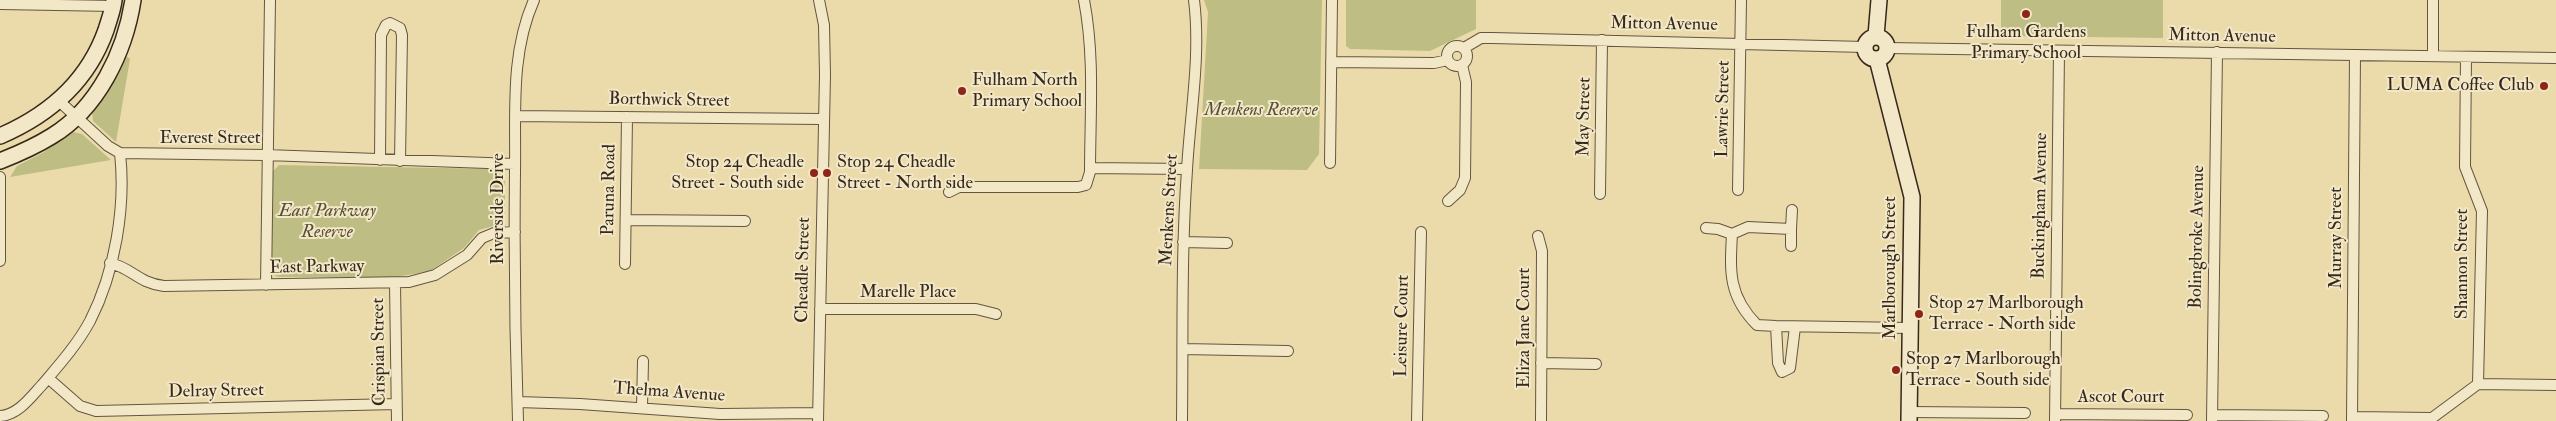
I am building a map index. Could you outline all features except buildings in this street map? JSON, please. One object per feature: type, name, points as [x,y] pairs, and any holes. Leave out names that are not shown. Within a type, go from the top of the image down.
[{"type":"street","points":[[0,162],[54,136],[76,117],[103,84],[127,29],[133,0]]},
{"type":"street","points":[[266,285],[266,155],[270,0]]},
{"type":"street","name":"Riverside Drive","points":[[518,421],[514,232],[516,63],[520,39],[534,0]]},
{"type":"street","name":"Cheadle Street","points":[[818,417],[824,33],[819,0]]},
{"type":"street","points":[[949,192],[960,187],[1078,187],[1086,185],[1090,168],[1090,31],[1084,0]]},
{"type":"street","name":"Menkens Street","points":[[1182,421],[1183,242],[1197,18],[1194,0]]},
{"type":"street","points":[[1330,163],[1332,0]]},
{"type":"street","name":"Lawrie Street","points":[[1738,190],[1742,0]]},
{"type":"street","points":[[1876,36],[1879,0]]},
{"type":"street","points":[[2433,0],[2433,56]]},
{"type":"street","points":[[0,4],[114,3],[101,42],[87,68],[59,101],[42,115],[0,136]]},
{"type":"street","points":[[380,160],[381,35],[386,25],[390,23],[400,28],[402,35],[400,161]]},
{"type":"street","points":[[1876,36],[1885,40],[1882,53],[1870,57],[1865,47],[1869,39],[1876,36]]},
{"type":"street","name":"Mitton Avenue","points":[[1464,48],[1482,38],[1741,43],[1749,46],[1865,47]]},
{"type":"street","name":"May Street","points":[[1600,194],[1602,40]]},
{"type":"street","points":[[1448,201],[1460,190],[1465,178],[1466,82],[1462,65],[1467,56],[1464,48],[1453,47],[1448,53],[1448,60],[1452,65],[1462,65]]},
{"type":"street","name":"Buckingham Avenue","points":[[2055,418],[2060,52]]},
{"type":"street","name":"Mitton Avenue","points":[[1882,53],[2217,52],[2556,58]]},
{"type":"street","name":"Bolingbroke Avenue","points":[[2212,418],[2217,52]]},
{"type":"street","name":"Marlborough Street","points":[[1882,53],[1912,198],[1909,417]]},
{"type":"street","name":"Murray Street","points":[[2352,419],[2355,55]]},
{"type":"street","name":"Shannon Street","points":[[2466,57],[2465,166],[2482,211],[2478,384]]},
{"type":"street","points":[[1332,62],[1434,63],[1448,60]]},
{"type":"street","points":[[0,416],[18,410],[48,378],[68,354],[90,320],[101,295],[110,263],[121,208],[120,153],[108,146],[59,101]]},
{"type":"street","name":"Borthwick Street","points":[[515,116],[822,119]]},
{"type":"street","name":"Paruna Road","points":[[625,264],[627,117]]},
{"type":"street","name":"Everest Street","points":[[120,153],[266,155],[515,164]]},
{"type":"street","points":[[1090,168],[1187,169]]},
{"type":"street","points":[[0,177],[0,262]]},
{"type":"street","points":[[1791,246],[1792,210]]},
{"type":"street","points":[[626,220],[745,221]]},
{"type":"street","points":[[1706,228],[1718,229],[1732,234],[1748,227],[1791,229]]},
{"type":"street","name":"East Parkway","points":[[110,263],[118,264],[142,281],[159,286],[395,283],[435,275],[468,255],[482,238],[494,233],[514,232]]},
{"type":"street","name":"Leisure Court","points":[[1417,421],[1421,232]]},
{"type":"street","points":[[1732,234],[1731,284],[1750,318],[1757,325],[1910,328]]},
{"type":"street","name":"Eliza Jane Court","points":[[1538,236],[1542,251],[1540,421]]},
{"type":"street","points":[[1183,242],[1227,243]]},
{"type":"street","name":"Crispian Street","points":[[395,283],[397,421]]},
{"type":"street","name":"Marelle Place","points":[[820,309],[976,309],[996,314]]},
{"type":"street","points":[[1776,326],[1778,363],[1782,372],[1790,368],[1795,327]]},
{"type":"street","points":[[1182,349],[1288,350]]},
{"type":"street","points":[[642,408],[643,361]]},
{"type":"street","points":[[1541,363],[1596,364]]},
{"type":"street","name":"Delray Street","points":[[48,378],[80,406],[96,411],[396,404]]},
{"type":"street","points":[[2352,419],[2432,418],[2478,384],[2556,385]]},
{"type":"street","name":"Thelma Avenue","points":[[518,402],[580,404],[720,414],[818,417]]},
{"type":"street","points":[[1909,417],[2025,413]]},
{"type":"street","name":"Ascot Court","points":[[2055,418],[2187,414]]},
{"type":"street","points":[[2212,418],[2323,416]]},
{"type":"green space","name":"Menkens Reserve","points":[[1204,0],[1322,0],[1319,154],[1307,170],[1199,169],[1208,12]]},
{"type":"green space","points":[[1346,0],[1476,0],[1476,29],[1430,51],[1350,49],[1346,46]]},
{"type":"green space","points":[[2001,0],[2163,0],[2163,38],[2001,36]]},
{"type":"green space","points":[[126,56],[130,59],[116,142],[93,121],[92,110],[109,86]]},
{"type":"green space","points":[[73,132],[82,134],[111,160],[10,177],[17,166],[44,152]]},
{"type":"green space","name":"East Parkway Reserve","points":[[279,165],[498,169],[504,172],[505,177],[504,219],[497,225],[479,230],[464,248],[430,271],[397,277],[279,277],[275,276],[270,266],[272,172]]},
{"type":"place","name":"Fulham Gardens Primary School","points":[[2026,14]]},
{"type":"place","name":"LUMA Coffee Club","points":[[2544,86]]},
{"type":"place","name":"Fulham North Primary School","points":[[962,91]]},
{"type":"place","name":"Stop 24 Cheadle Street - South side","points":[[814,173]]},
{"type":"place","name":"Stop 24 Cheadle Street - North side","points":[[827,173]]},
{"type":"place","name":"Stop 27 Marlborough Terrace - North side","points":[[1919,314]]},
{"type":"place","name":"Stop 27 Marlborough Terrace - South side","points":[[1896,370]]}]
